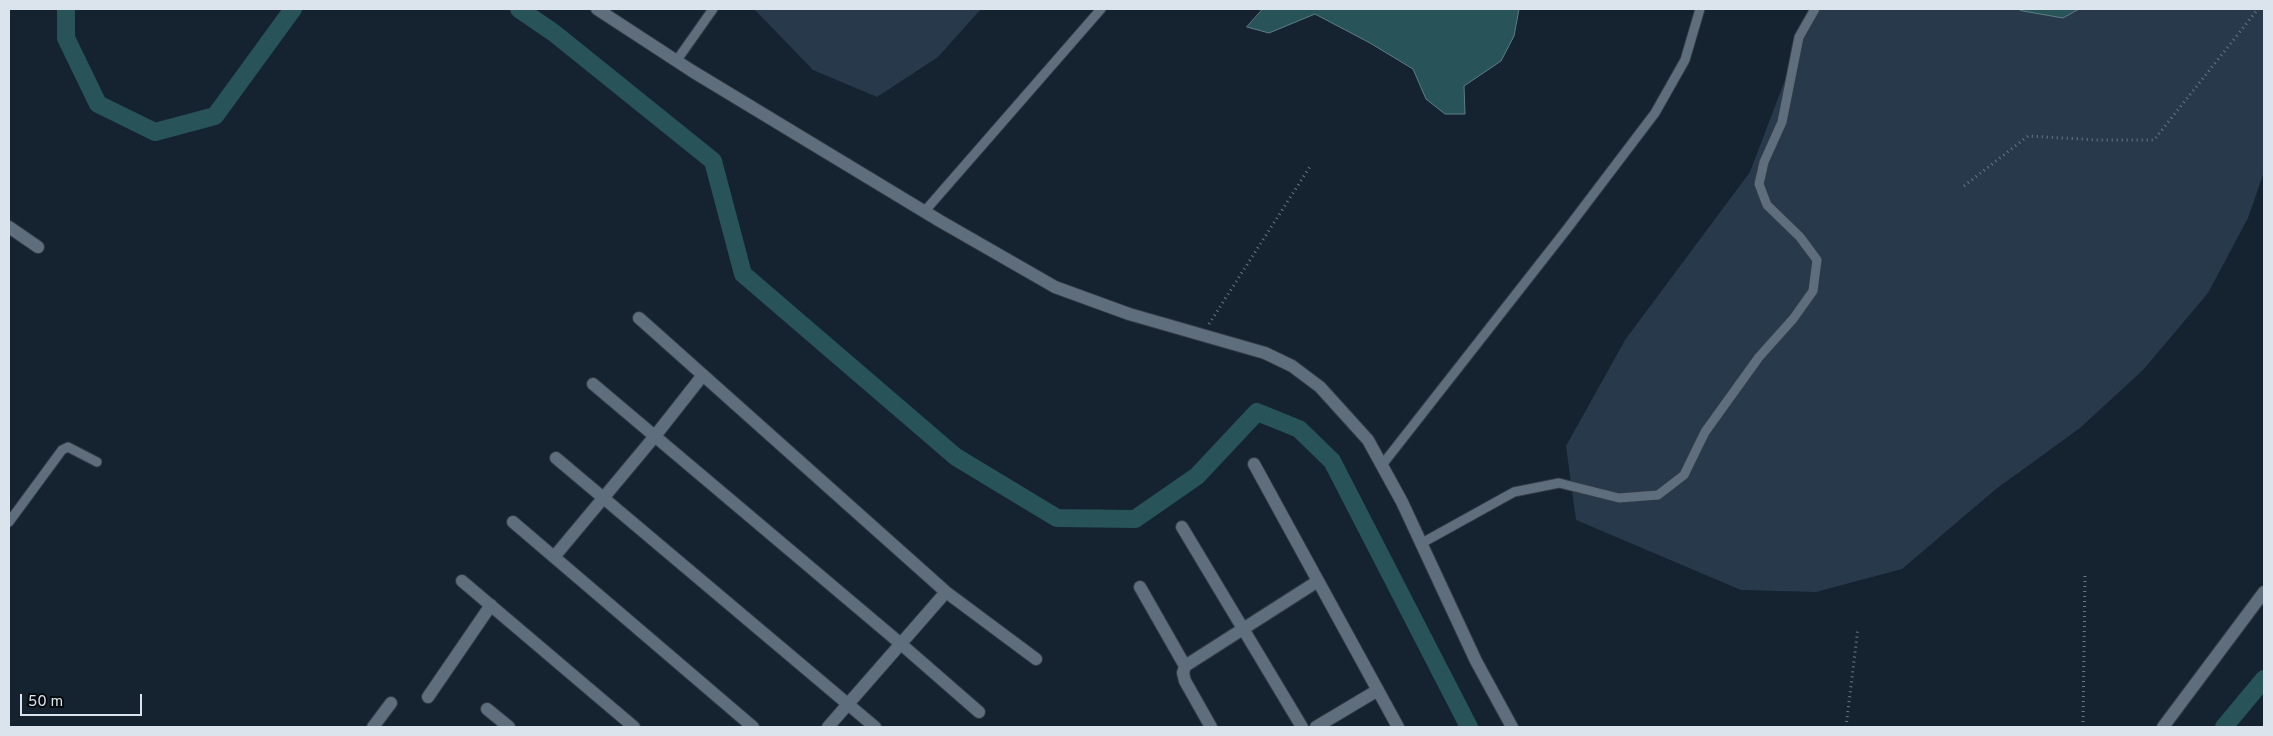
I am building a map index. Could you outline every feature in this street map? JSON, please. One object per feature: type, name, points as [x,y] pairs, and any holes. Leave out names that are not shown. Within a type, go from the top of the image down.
[{"type":"street","points":[[597,9],[692,71],[924,212],[1055,287],[1129,314],[1265,353],[1292,366],[1320,387],[1368,440],[1382,464],[1422,543],[1476,661],[1512,727]]},
{"type":"street","points":[[9,227],[38,248]]},
{"type":"street","points":[[639,318],[946,592],[1036,659]]},
{"type":"street","points":[[554,557],[655,436],[703,375]]},
{"type":"street","points":[[593,384],[979,712]]},
{"type":"street","points":[[556,458],[875,727]]},
{"type":"street","points":[[1254,464],[1398,727]]},
{"type":"street","points":[[514,522],[753,727]]},
{"type":"street","points":[[1182,526],[1302,727]]},
{"type":"street","points":[[1211,727],[1184,681],[1183,673],[1185,666],[1318,580]]},
{"type":"street","points":[[462,581],[634,727]]},
{"type":"street","points":[[1140,587],[1185,666]]},
{"type":"street","points":[[828,727],[946,592]]},
{"type":"street","points":[[2163,727],[2264,592]]},
{"type":"street","points":[[428,697],[491,605]]},
{"type":"street","points":[[1316,727],[1378,690]]},
{"type":"street","points":[[373,727],[391,703]]},
{"type":"street","points":[[487,709],[509,727]]},
{"type":"lane","points":[[677,60],[713,9]]},
{"type":"lane","points":[[924,212],[1101,9]]},
{"type":"lane","points":[[1382,464],[1561,237],[1655,113],[1684,60],[1700,9]]},
{"type":"lane","points":[[1422,543],[1514,492],[1559,483],[1619,498],[1658,495],[1684,475],[1705,432],[1758,356],[1793,319],[1813,291],[1817,260],[1800,237],[1767,205],[1759,184],[1764,162],[1782,122],[1799,37],[1815,9]]},
{"type":"lane","points":[[9,522],[62,450],[68,447],[97,462]]},
{"type":"path","points":[[1964,186],[2028,136],[2098,140],[2154,140],[2258,9]]},
{"type":"path","points":[[1202,335],[1311,165]]},
{"type":"path","points":[[2084,727],[2085,572]]},
{"type":"path","points":[[1846,727],[1858,628]]},
{"type":"shaded area","points":[[754,9],[981,9],[938,57],[877,97],[813,70]]},
{"type":"shaded area","points":[[1263,9],[1519,9],[1514,36],[1501,61],[1464,86],[1465,114],[1445,114],[1426,99],[1413,69],[1370,43],[1315,14],[1269,33],[1247,27]]},
{"type":"shaded area","points":[[1812,9],[2264,9],[2264,172],[2248,218],[2208,293],[2143,370],[2080,428],[1996,489],[1902,569],[1816,592],[1741,590],[1576,520],[1566,446],[1625,340],[1750,172]]},
{"type":"shaded area","points":[[2018,9],[2079,9],[2063,18]]},
{"type":"waterway","points":[[66,9],[66,38],[98,104],[155,132],[215,116],[293,9]]},
{"type":"waterway","points":[[519,9],[554,33],[713,161],[743,274],[956,457],[1057,518],[1135,519],[1197,476],[1257,412],[1299,429],[1332,461],[1469,727]]},
{"type":"waterway","points":[[2224,727],[2264,679]]}]
